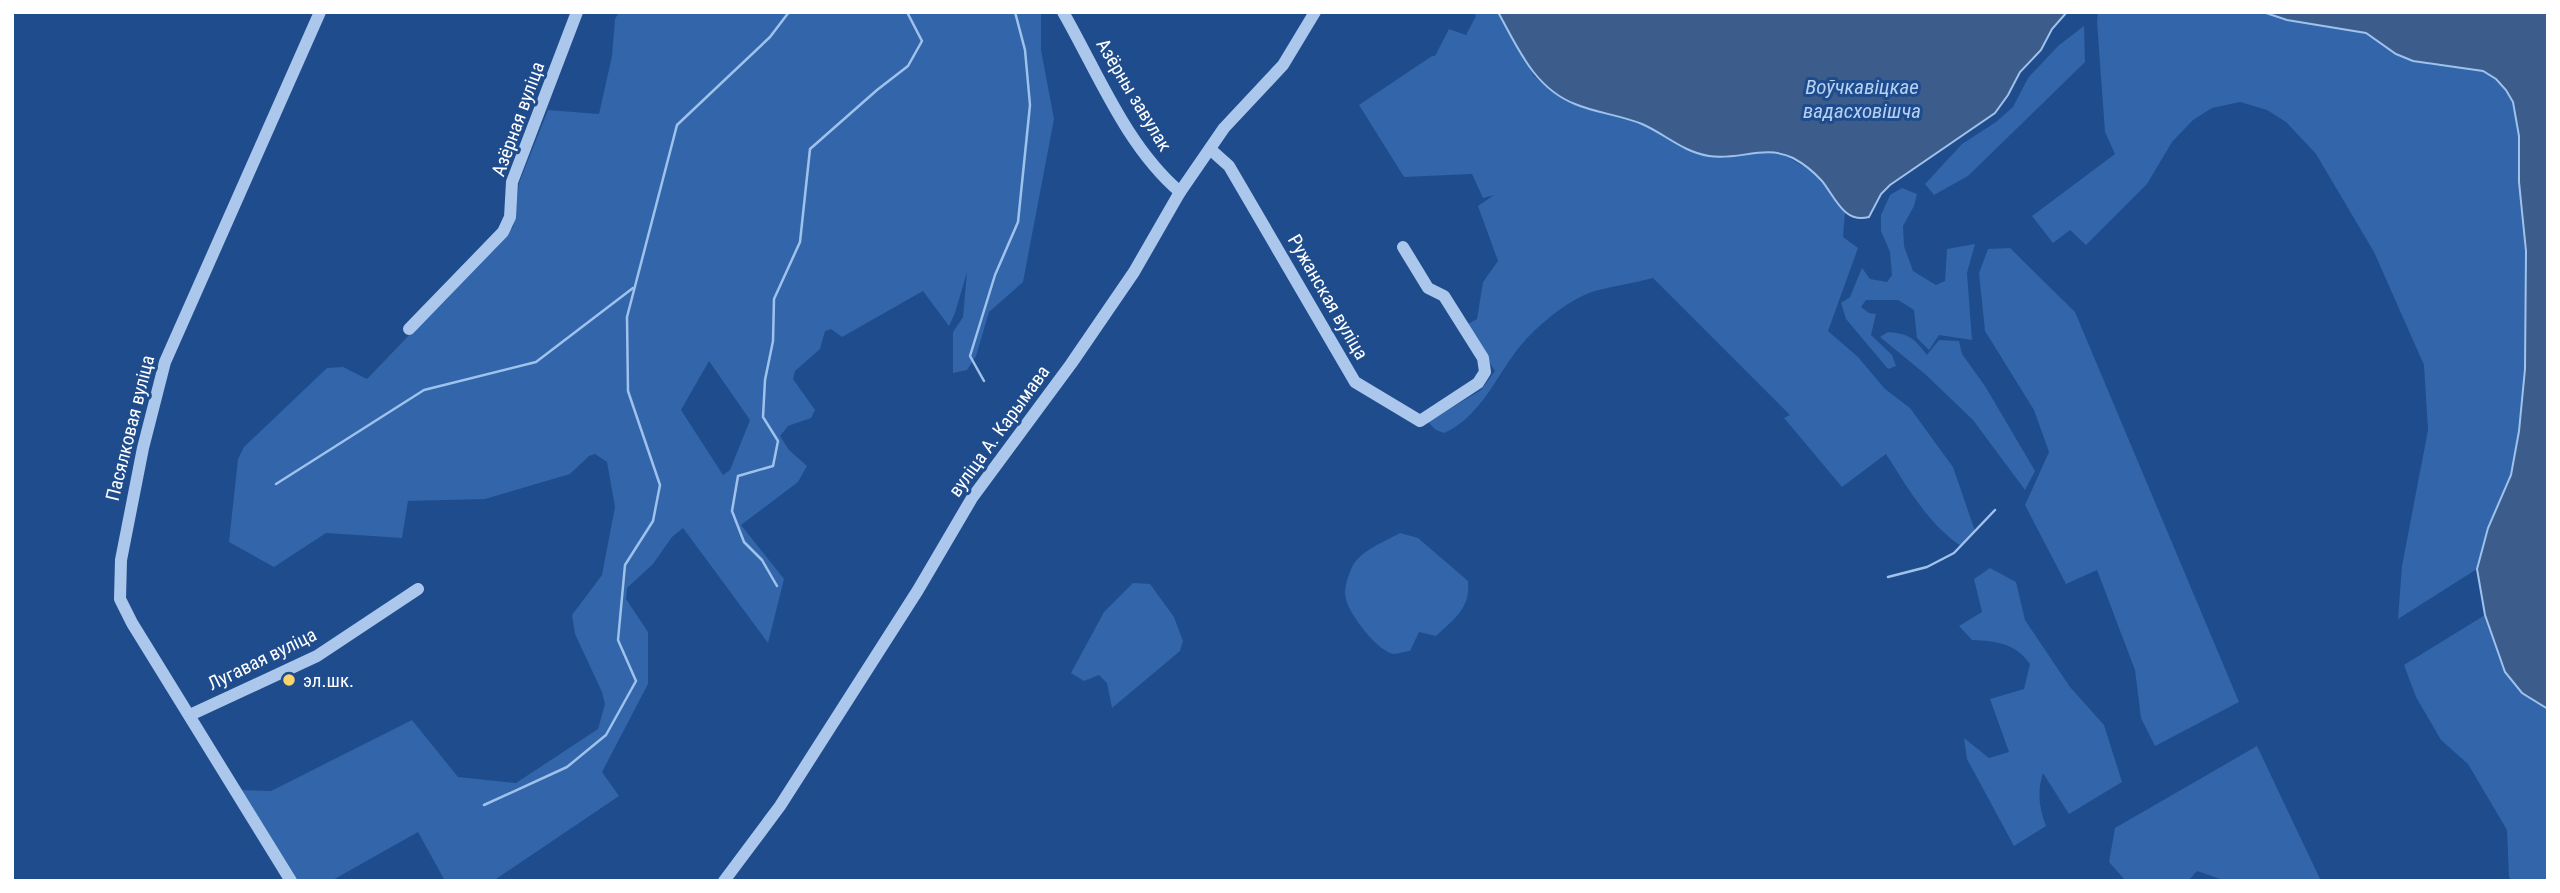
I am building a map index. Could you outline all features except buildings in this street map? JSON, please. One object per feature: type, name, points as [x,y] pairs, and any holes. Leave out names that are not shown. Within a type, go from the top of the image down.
[{"type":"street","name":"Пасялковая вуліца","points":[[291,881],[132,623],[120,599],[119,576],[124,536],[143,447],[165,362],[320,12]]},
{"type":"street","name":"Азёрная вуліца","points":[[410,329],[503,232],[510,217],[512,182],[577,12]]},
{"type":"street","name":"Азёрны завулак","points":[[1063,12],[1139,147],[1163,178],[1180,192]]},
{"type":"street","name":"вуліца А. Карымава","points":[[724,881],[780,806],[918,590],[972,498],[1134,272],[1180,192],[1224,128],[1283,65],[1315,12]]},
{"type":"street","name":"Ружанская вуліца","points":[[1210,149],[1228,166],[1354,382],[1420,421],[1478,383],[1485,372],[1482,358],[1444,296],[1428,288],[1403,247]]},
{"type":"street","name":"Лугавая вуліца","points":[[190,715],[317,656],[418,589]]},
{"type":"shaded area","points":[[619,12],[1041,12],[1041,50],[1054,119],[1023,282],[989,312],[976,356],[967,370],[953,373],[953,332],[963,317],[967,272],[949,326],[923,291],[842,337],[831,329],[825,331],[820,349],[795,371],[793,379],[815,410],[811,418],[788,426],[780,436],[789,450],[807,466],[798,482],[741,525],[784,579],[768,643],[683,528],[672,537],[653,564],[627,588],[626,599],[648,632],[648,684],[602,772],[619,796],[493,881],[445,881],[418,832],[331,881],[296,881],[237,790],[271,791],[412,720],[458,777],[516,783],[598,729],[605,704],[575,634],[572,615],[602,575],[615,507],[607,462],[595,454],[589,456],[570,474],[485,499],[408,501],[402,538],[326,533],[274,567],[229,542],[238,459],[244,447],[327,368],[343,367],[367,379],[513,227],[519,183],[548,110],[599,114],[612,56],[615,19]],"holes":[[[709,361],[750,420],[730,470],[723,475],[681,410]]]},
{"type":"shaded area","points":[[1473,12],[1498,12],[1534,76],[1558,96],[1574,104],[1638,122],[1692,152],[1742,155],[1770,150],[1781,153],[1814,173],[1845,212],[1843,237],[1858,248],[1828,331],[1858,357],[1885,389],[1910,408],[1953,467],[1975,531],[1961,546],[1928,516],[1886,454],[1842,487],[1784,418],[1790,415],[1653,278],[1595,291],[1565,306],[1521,345],[1468,417],[1444,433],[1428,422],[1481,390],[1495,371],[1466,325],[1477,319],[1483,282],[1498,261],[1478,206],[1494,195],[1483,198],[1472,174],[1404,177],[1359,105],[1435,56],[1449,29],[1466,35],[1476,16]]},
{"type":"shaded area","points":[[2098,12],[2263,12],[2287,20],[2366,33],[2396,54],[2431,65],[2468,67],[2483,71],[2506,90],[2513,102],[2519,136],[2519,182],[2526,251],[2525,369],[2519,431],[2511,475],[2488,528],[2477,569],[2398,619],[2402,566],[2428,430],[2424,365],[2374,252],[2316,154],[2286,122],[2267,110],[2240,102],[2212,108],[2193,120],[2172,142],[2147,184],[2086,245],[2070,230],[2053,243],[2032,216],[2115,154],[2105,132]]},
{"type":"shaded area","points":[[2084,26],[2085,62],[1968,176],[1934,195],[1925,184],[1962,144],[1996,122],[2013,107],[2028,78],[2058,46]]},
{"type":"shaded area","points":[[1902,188],[1917,194],[1903,226],[1904,246],[1913,271],[1936,285],[1945,281],[1947,249],[1975,244],[1967,273],[1972,340],[1939,335],[1929,350],[1917,338],[1914,310],[1898,300],[1866,300],[1861,307],[1876,314],[1871,335],[1892,355],[1896,366],[1888,369],[1846,319],[1841,303],[1850,297],[1862,268],[1870,279],[1887,282],[1892,275],[1890,252],[1881,231],[1881,215],[1890,195]]},
{"type":"shaded area","points":[[2010,248],[2075,312],[2239,702],[2155,746],[2141,718],[2135,670],[2097,570],[2066,584],[2025,505],[2049,452],[2034,410],[1985,331],[1979,273],[1988,249]]},
{"type":"shaded area","points":[[1888,332],[1911,338],[1927,355],[1939,340],[1959,341],[1962,354],[1985,386],[2035,471],[2025,490],[1973,420],[1925,374],[1880,337]]},
{"type":"shaded area","points":[[1400,533],[1418,538],[1468,581],[1468,590],[1467,599],[1460,612],[1436,636],[1419,632],[1410,651],[1394,654],[1380,647],[1365,631],[1348,606],[1345,591],[1356,561],[1373,547]]},
{"type":"shaded area","points":[[1990,568],[2016,582],[2025,620],[2070,687],[2104,725],[2122,782],[2069,814],[2043,773],[2040,800],[2046,826],[2014,846],[1967,759],[1964,738],[1989,758],[2009,752],[1990,699],[2024,689],[2030,664],[2018,652],[2004,644],[1972,640],[1959,626],[1982,612],[1974,579]]},
{"type":"shaded area","points":[[1133,583],[1150,584],[1174,617],[1183,641],[1180,651],[1112,708],[1107,683],[1099,675],[1084,681],[1071,673],[1104,612]]},
{"type":"shaded area","points":[[2485,615],[2505,670],[2521,690],[2548,709],[2548,881],[2512,881],[2509,877],[2507,830],[2468,764],[2441,740],[2416,697],[2404,665]]},
{"type":"shaded area","points":[[2257,746],[2321,881],[2226,881],[2197,871],[2188,881],[2126,881],[2109,862],[2115,828]]},
{"type":"water","name":"Воўчкавіцкае вадасховішча","points":[[1498,12],[2067,12],[2052,29],[2041,50],[2020,72],[1995,113],[1890,185],[1881,194],[1869,217],[1860,218],[1853,217],[1841,208],[1819,178],[1793,158],[1772,152],[1720,157],[1700,154],[1642,124],[1583,107],[1561,97],[1548,88],[1520,53]]},
{"type":"water","points":[[2263,12],[2548,12],[2548,709],[2522,693],[2505,672],[2485,615],[2477,569],[2488,528],[2511,475],[2519,431],[2525,369],[2526,251],[2519,182],[2519,136],[2513,102],[2496,79],[2483,71],[2413,61],[2396,54],[2366,33],[2287,20]]},
{"type":"waterway","points":[[484,805],[567,767],[606,735],[636,681],[618,640],[625,565],[653,521],[660,485],[628,391],[627,317],[677,125],[770,37],[789,12]]},
{"type":"waterway","points":[[777,586],[762,560],[744,542],[732,511],[738,476],[773,466],[778,441],[763,417],[765,380],[773,341],[774,299],[800,242],[810,149],[908,66],[922,41],[907,12]]},
{"type":"waterway","points":[[984,381],[970,356],[995,275],[1018,222],[1030,105],[1025,50],[1015,12]]},
{"type":"waterway","points":[[276,484],[424,390],[536,362],[633,288]]},
{"type":"waterway","points":[[1888,577],[1927,567],[1954,553],[1995,510]]},
{"type":"place","name":"эл.шк.","points":[[289,680]]}]
